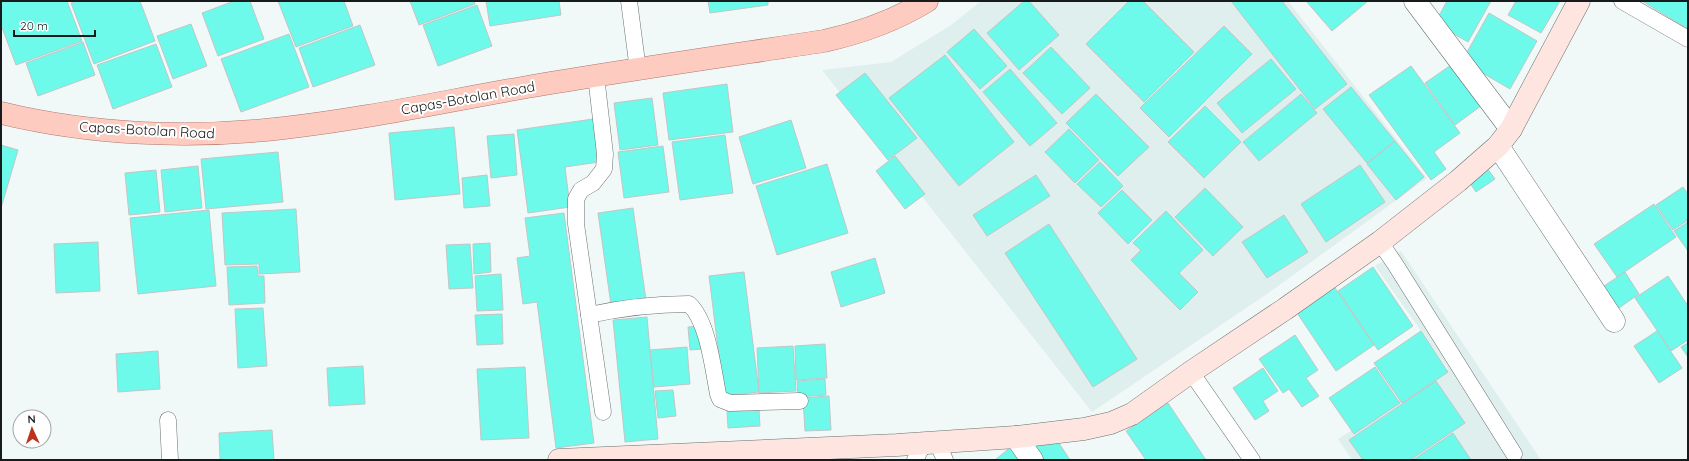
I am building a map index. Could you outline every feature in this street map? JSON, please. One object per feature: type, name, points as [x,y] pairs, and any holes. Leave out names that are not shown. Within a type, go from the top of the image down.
[{"type":"main road","name":"Capas-Botolan Road","points":[[1,113],[65,126],[101,130],[197,134],[239,133],[284,128],[350,119],[596,76],[824,41],[872,27],[927,1]]},
{"type":"street","points":[[1416,1],[1511,129]]},
{"type":"street","points":[[559,460],[930,451],[1016,437],[1084,429],[1111,423],[1132,414],[1380,242],[1458,181],[1498,146],[1511,129],[1579,1]]},
{"type":"street","points":[[1498,146],[1614,321]]},
{"type":"street","points":[[1016,437],[1032,460]]},
{"type":"lane","points":[[629,1],[638,70]]},
{"type":"lane","points":[[1622,1],[1688,39]]},
{"type":"lane","points":[[596,76],[605,154],[604,169],[593,183],[581,190],[576,199],[576,224],[603,412]]},
{"type":"lane","points":[[1380,242],[1514,454]]},
{"type":"lane","points":[[589,315],[612,310],[689,304],[695,309],[709,348],[720,399],[730,403],[800,401]]},
{"type":"lane","points":[[1191,372],[1252,460]]},
{"type":"lane","points":[[168,420],[170,460]]},
{"type":"shaded area","points":[[981,1],[1288,1],[1427,178],[1267,294],[1092,412],[822,70],[891,62],[951,25]]},
{"type":"shaded area","points":[[1401,251],[1541,460],[1352,460],[1338,439],[1448,369],[1375,266]]},
{"type":"building","points":[[1,1],[67,1],[82,41],[16,65],[1,25]]},
{"type":"building","points":[[77,1],[140,1],[155,41],[94,64],[71,3]]},
{"type":"building","points":[[234,1],[250,1],[264,39],[218,56],[202,13]]},
{"type":"building","points":[[278,1],[344,1],[353,26],[296,47]]},
{"type":"building","points":[[410,1],[474,1],[475,4],[419,25]]},
{"type":"building","points":[[486,1],[559,1],[561,15],[490,26]]},
{"type":"building","points":[[708,1],[768,1],[768,5],[710,13]]},
{"type":"building","points":[[1024,1],[1029,1],[1059,35],[1019,70],[987,33]]},
{"type":"building","points":[[1129,1],[1143,1],[1194,52],[1144,102],[1086,44]]},
{"type":"building","points":[[1231,1],[1282,1],[1347,84],[1315,109]]},
{"type":"building","points":[[1306,1],[1368,1],[1332,31]]},
{"type":"building","points":[[1447,1],[1491,1],[1468,42],[1435,23]]},
{"type":"building","points":[[1516,1],[1560,1],[1541,33],[1508,15]]},
{"type":"building","points":[[1642,1],[1688,1],[1688,29]]},
{"type":"building","points":[[477,5],[492,46],[438,66],[423,25]]},
{"type":"building","points":[[1489,13],[1537,41],[1510,89],[1462,61]]},
{"type":"building","points":[[191,24],[207,66],[173,79],[157,36]]},
{"type":"building","points":[[360,25],[375,65],[313,87],[299,48]]},
{"type":"building","points":[[1224,26],[1252,54],[1169,137],[1140,108]]},
{"type":"building","points":[[974,29],[1007,66],[980,89],[947,52]]},
{"type":"building","points":[[289,34],[309,87],[241,112],[221,59]]},
{"type":"building","points":[[83,42],[95,75],[38,96],[26,63]]},
{"type":"building","points":[[156,44],[172,87],[113,109],[97,65]]},
{"type":"building","points":[[1051,47],[1090,88],[1062,114],[1023,73]]},
{"type":"building","points":[[945,55],[1014,142],[959,186],[889,98]]},
{"type":"building","points":[[1271,59],[1296,89],[1242,133],[1217,103]]},
{"type":"building","points":[[1451,65],[1481,106],[1455,125],[1425,83]]},
{"type":"building","points":[[1411,66],[1460,133],[1434,152],[1446,169],[1431,180],[1369,95]]},
{"type":"building","points":[[1010,69],[1057,123],[1030,146],[983,92]]},
{"type":"building","points":[[865,73],[917,138],[888,160],[836,95]]},
{"type":"building","points":[[727,84],[733,132],[669,140],[663,93]]},
{"type":"building","points":[[1351,87],[1395,141],[1367,163],[1323,109]]},
{"type":"building","points":[[1096,94],[1149,147],[1118,176],[1066,123]]},
{"type":"building","points":[[1301,94],[1317,113],[1259,161],[1243,142]]},
{"type":"building","points":[[652,98],[658,145],[620,150],[614,103]]},
{"type":"building","points":[[1205,106],[1241,142],[1204,178],[1168,142]]},
{"type":"building","points":[[593,119],[599,162],[565,167],[570,207],[528,213],[517,130]]},
{"type":"building","points":[[791,120],[806,168],[753,184],[739,137]]},
{"type":"building","points":[[454,127],[460,194],[395,200],[389,133]]},
{"type":"building","points":[[1069,129],[1099,160],[1075,183],[1045,152]]},
{"type":"building","points":[[514,134],[517,175],[491,178],[487,136]]},
{"type":"building","points":[[725,135],[733,193],[680,200],[672,142]]},
{"type":"building","points":[[1395,141],[1424,177],[1396,200],[1367,164]]},
{"type":"building","points":[[1,145],[18,150],[1,208]]},
{"type":"building","points":[[663,146],[669,192],[624,198],[618,152]]},
{"type":"building","points":[[278,152],[283,202],[206,209],[201,159]]},
{"type":"building","points":[[895,156],[925,194],[905,209],[876,171]]},
{"type":"building","points":[[1100,162],[1123,186],[1101,207],[1077,184]]},
{"type":"building","points":[[827,164],[848,233],[777,255],[756,186]]},
{"type":"building","points":[[1360,165],[1385,202],[1326,242],[1301,204]]},
{"type":"building","points":[[198,166],[202,208],[165,212],[161,170]]},
{"type":"building","points":[[1487,168],[1495,179],[1476,192],[1468,180]]},
{"type":"building","points":[[156,170],[160,212],[129,215],[125,173]]},
{"type":"building","points":[[487,175],[490,206],[464,208],[462,178]]},
{"type":"building","points":[[1036,175],[1050,196],[987,236],[973,215]]},
{"type":"building","points":[[1683,187],[1688,194],[1688,220],[1673,230],[1656,205]]},
{"type":"building","points":[[1205,188],[1243,227],[1213,256],[1175,217]]},
{"type":"building","points":[[1122,190],[1152,220],[1128,244],[1098,213]]},
{"type":"building","points":[[1654,204],[1676,237],[1617,277],[1594,244]]},
{"type":"building","points":[[633,208],[646,300],[611,305],[598,213]]},
{"type":"building","points":[[296,209],[300,272],[259,274],[259,264],[225,265],[222,213]]},
{"type":"building","points":[[209,210],[216,286],[138,294],[130,218]]},
{"type":"building","points":[[1166,211],[1203,250],[1179,273],[1198,292],[1180,310],[1131,260],[1141,250],[1133,243]]},
{"type":"building","points":[[564,213],[594,443],[556,448],[537,302],[523,304],[517,258],[530,256],[525,218]]},
{"type":"building","points":[[1284,215],[1308,252],[1267,278],[1242,242]]},
{"type":"building","points":[[1688,222],[1688,251],[1674,231]]},
{"type":"building","points":[[1049,224],[1137,359],[1093,387],[1005,253]]},
{"type":"building","points":[[98,242],[100,291],[56,293],[54,244]]},
{"type":"building","points":[[490,243],[491,272],[474,274],[473,244]]},
{"type":"building","points":[[470,244],[473,288],[449,289],[446,245]]},
{"type":"building","points":[[875,258],[885,293],[841,307],[831,272]]},
{"type":"building","points":[[257,266],[258,276],[264,276],[265,303],[229,305],[227,267]]},
{"type":"building","points":[[1373,267],[1413,326],[1378,350],[1338,291]]},
{"type":"building","points":[[744,272],[759,392],[724,396],[709,276]]},
{"type":"building","points":[[1625,272],[1639,294],[1616,310],[1601,288]]},
{"type":"building","points":[[501,274],[503,310],[477,311],[475,276]]},
{"type":"building","points":[[1668,276],[1688,306],[1688,340],[1671,351],[1635,298]]},
{"type":"building","points":[[1333,285],[1374,345],[1336,371],[1295,310]]},
{"type":"building","points":[[263,308],[267,366],[238,368],[235,309]]},
{"type":"building","points":[[502,314],[503,344],[477,345],[475,315]]},
{"type":"building","points":[[647,317],[658,439],[625,442],[613,320]]},
{"type":"building","points":[[700,326],[702,349],[690,350],[688,327]]},
{"type":"building","points":[[1421,331],[1448,372],[1402,403],[1374,363]]},
{"type":"building","points":[[1657,331],[1682,368],[1659,383],[1634,346]]},
{"type":"building","points":[[1295,335],[1318,370],[1306,378],[1319,396],[1302,407],[1289,389],[1283,393],[1259,359]]},
{"type":"building","points":[[1688,343],[1688,357],[1681,347]]},
{"type":"building","points":[[825,344],[827,378],[796,380],[795,346]]},
{"type":"building","points":[[793,346],[796,391],[759,393],[757,348]]},
{"type":"building","points":[[687,347],[690,384],[654,387],[650,350]]},
{"type":"building","points":[[158,351],[160,389],[118,392],[116,354]]},
{"type":"building","points":[[363,366],[365,404],[329,406],[327,368]]},
{"type":"building","points":[[525,367],[529,438],[481,440],[477,369]]},
{"type":"building","points":[[1375,367],[1400,403],[1354,434],[1329,398]]},
{"type":"building","points":[[1263,368],[1278,391],[1263,401],[1269,411],[1255,420],[1233,388]]},
{"type":"building","points":[[825,379],[826,395],[798,397],[797,381]]},
{"type":"building","points":[[1436,381],[1465,423],[1410,460],[1363,460],[1349,440]]},
{"type":"building","points":[[673,390],[676,416],[658,418],[655,391]]},
{"type":"building","points":[[829,396],[831,430],[805,431],[803,398]]},
{"type":"building","points":[[1168,403],[1206,460],[1146,460],[1126,431]]},
{"type":"building","points":[[759,410],[760,426],[728,428],[727,411]]},
{"type":"building","points":[[272,430],[274,460],[220,460],[219,433]]},
{"type":"building","points":[[1453,433],[1471,460],[1413,460]]},
{"type":"building","points":[[1053,434],[1070,460],[1038,460],[1031,449]]},
{"type":"building","points":[[1012,446],[1023,460],[995,460]]}]
